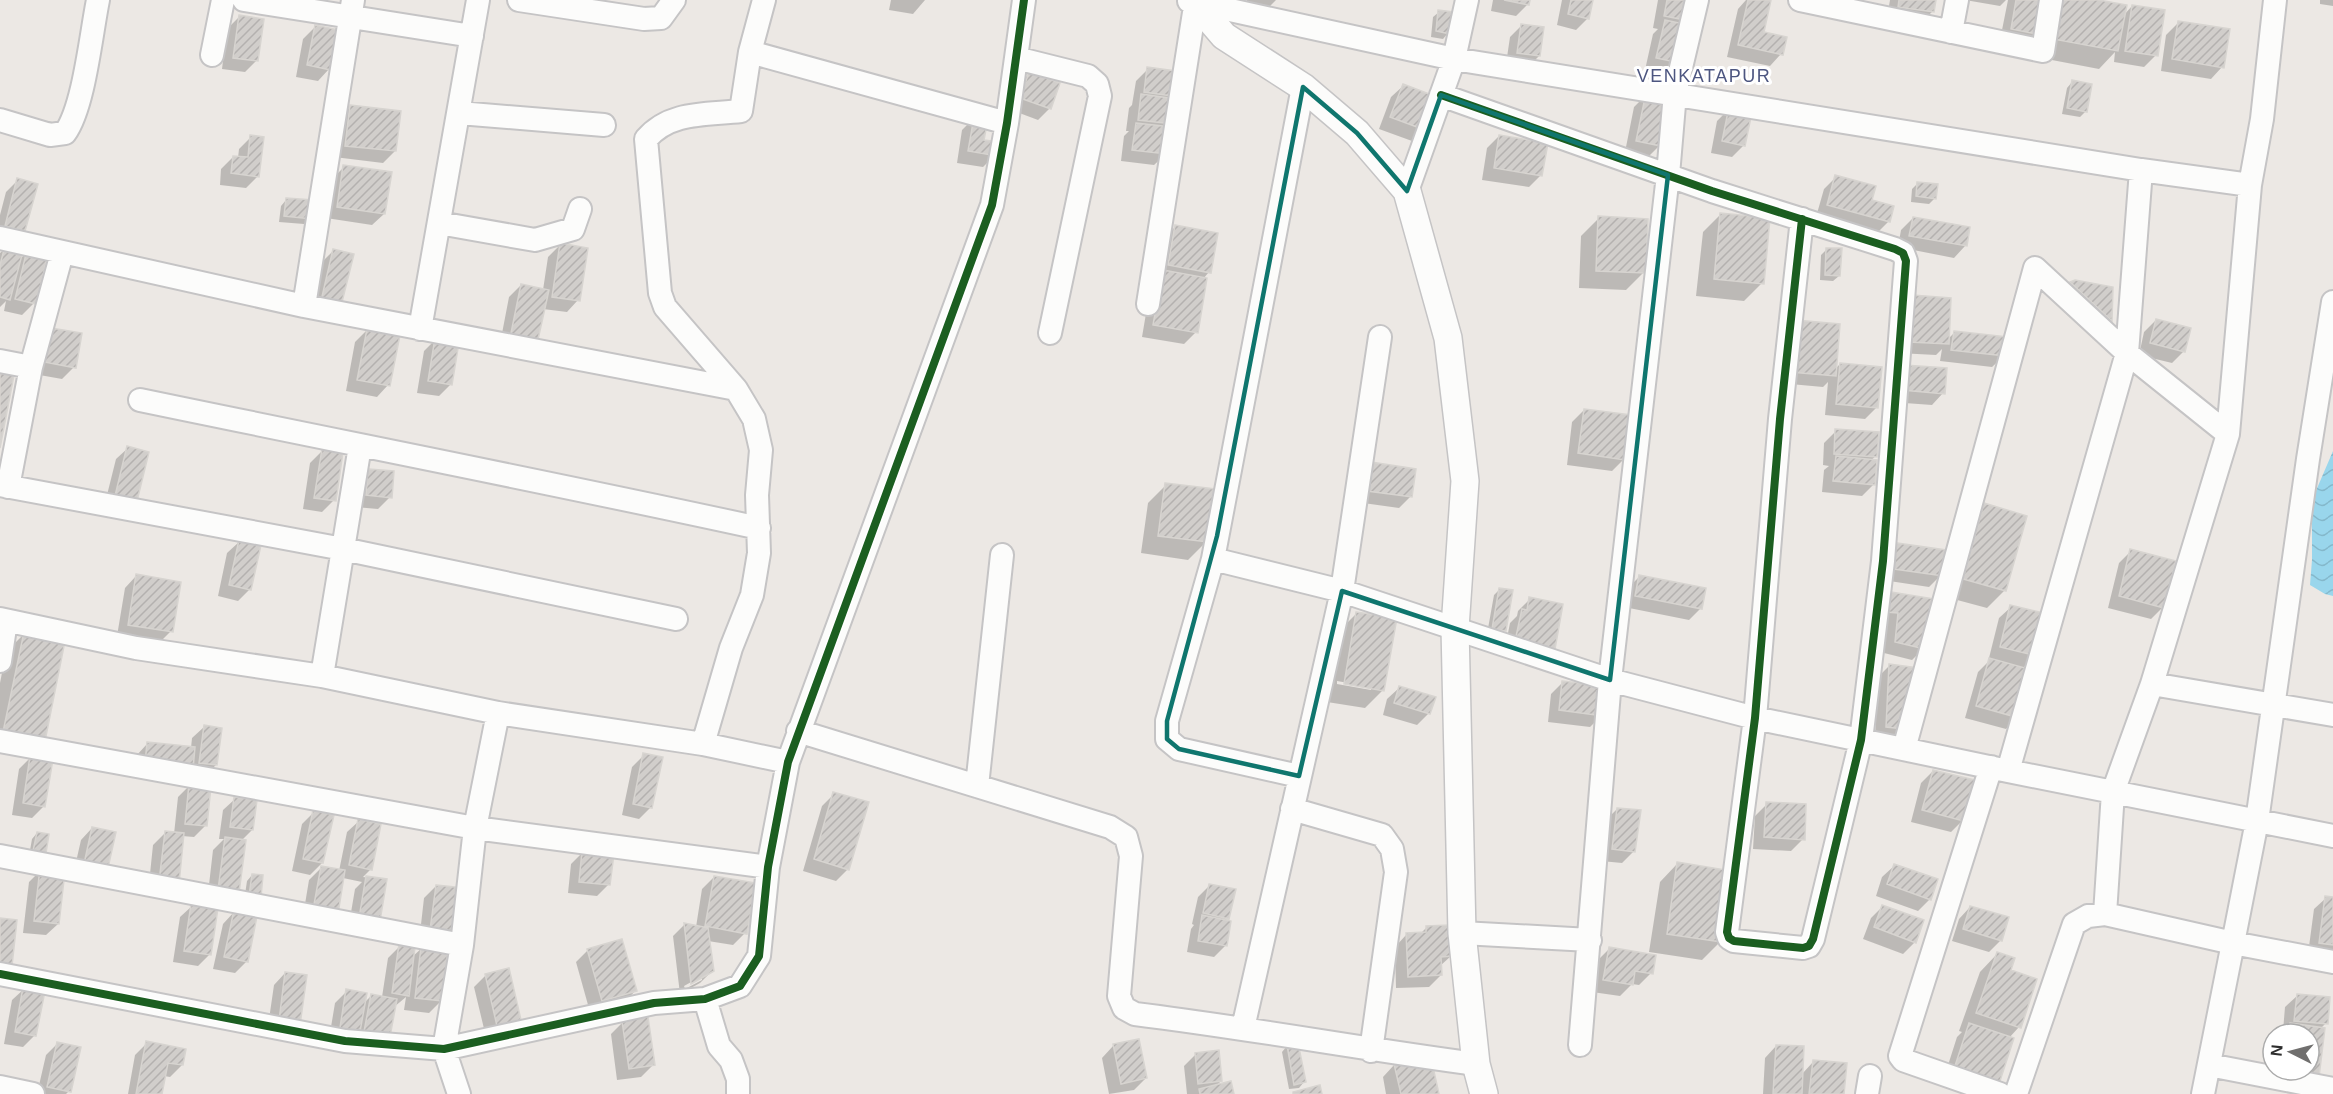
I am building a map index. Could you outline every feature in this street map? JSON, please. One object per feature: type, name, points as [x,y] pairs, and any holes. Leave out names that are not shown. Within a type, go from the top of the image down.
[{"type":"street","points":[[0,120],[50,135],[65,133],[72,123],[79,99],[98,0]]},
{"type":"street","points":[[212,56],[223,0]]},
{"type":"street","points":[[244,0],[352,8],[472,36]]},
{"type":"street","points":[[420,329],[478,0]]},
{"type":"street","points":[[519,0],[644,19],[661,18],[674,0]]},
{"type":"street","points":[[703,744],[717,690],[752,595],[759,553],[757,495],[761,450],[754,418],[736,389],[665,307],[660,293],[646,140],[656,128],[675,118],[741,111],[750,52],[764,0]]},
{"type":"street","points":[[0,974],[345,1041],[444,1049],[654,1003],[705,999],[740,986],[759,956],[768,867],[788,762],[798,731],[992,205],[1007,123],[1024,0]]},
{"type":"street","points":[[1407,192],[1454,59],[1467,0]]},
{"type":"street","points":[[1580,1045],[1610,680],[1668,175],[1675,93],[1697,0]]},
{"type":"street","points":[[1800,0],[2043,51],[2051,0]]},
{"type":"street","points":[[1951,32],[1957,0]]},
{"type":"street","points":[[2105,914],[2113,792],[2152,684],[2228,434],[2250,185],[2262,119],[2275,0]]},
{"type":"street","points":[[1192,1],[1454,59],[2141,170],[2250,185]]},
{"type":"street","points":[[1192,1],[1224,36],[1303,87],[1357,133],[1407,192],[1448,338],[1465,481],[1455,628],[1462,933],[1476,1064],[1484,1094]]},
{"type":"street","points":[[1148,304],[1192,1]]},
{"type":"street","points":[[304,306],[352,8]]},
{"type":"street","points":[[750,52],[1007,123]]},
{"type":"street","points":[[1016,58],[1088,76],[1097,84],[1100,96],[1050,333]]},
{"type":"street","points":[[1299,776],[1179,749],[1167,739],[1167,721],[1214,559],[1303,87]]},
{"type":"street","points":[[1441,95],[1712,191],[1802,219],[1895,249],[1903,253],[1905,261],[1883,561],[1861,740],[1813,939],[1809,946],[1803,948],[1734,941],[1729,938],[1727,932],[1755,718],[1780,419],[1802,219]]},
{"type":"street","points":[[459,113],[604,125]]},
{"type":"street","points":[[2000,1094],[1903,1060],[1900,1056],[2000,769],[2127,353],[2141,170]]},
{"type":"street","points":[[439,223],[535,240],[573,229],[580,209]]},
{"type":"street","points":[[0,238],[304,306],[736,389]]},
{"type":"street","points":[[62,253],[31,367],[4,486],[343,549],[676,618]]},
{"type":"street","points":[[1904,749],[2035,268],[2127,353],[2228,434]]},
{"type":"street","points":[[2203,1094],[2257,821],[2308,459],[2333,302]]},
{"type":"street","points":[[1244,1028],[1342,591],[1380,337]]},
{"type":"street","points":[[0,361],[31,367]]},
{"type":"street","points":[[140,400],[586,490],[759,528]]},
{"type":"street","points":[[322,676],[360,446]]},
{"type":"street","points":[[977,786],[1002,555]]},
{"type":"street","points":[[1214,559],[1342,591],[1610,680],[1755,718],[2333,836]]},
{"type":"street","points":[[0,661],[3,620],[136,648],[322,676],[498,713],[703,744],[788,762]]},
{"type":"street","points":[[2152,684],[2333,715]]},
{"type":"street","points":[[459,1094],[444,1049],[462,945],[475,828],[498,713]]},
{"type":"street","points":[[798,731],[1110,827],[1126,837],[1131,856],[1119,996],[1124,1008],[1135,1014],[1244,1028],[1371,1050],[1476,1064]]},
{"type":"street","points":[[0,741],[475,828],[768,867]]},
{"type":"street","points":[[1292,809],[1382,835],[1392,849],[1396,872],[1371,1050]]},
{"type":"street","points":[[0,856],[462,945]]},
{"type":"street","points":[[2016,1094],[2074,924],[2088,916],[2105,914],[2233,943],[2333,962]]},
{"type":"street","points":[[1462,933],[1590,940]]},
{"type":"street","points":[[705,999],[719,1047],[731,1060],[738,1079],[738,1094]]},
{"type":"street","points":[[2209,1065],[2333,1089]]},
{"type":"street","points":[[0,1087],[33,1094]]},
{"type":"highlighted area","points":[[1303,87],[1357,133],[1407,191],[1441,95],[1668,175],[1610,680],[1342,591],[1299,776],[1179,749],[1167,739],[1167,721],[1217,536]]},
{"type":"water","points":[[2333,451],[2333,596],[2310,585],[2312,500]]},
{"type":"building","points":[[1504,0],[1530,0],[1529,5]]},
{"type":"building","points":[[1571,0],[1593,0],[1589,19],[1568,14]]},
{"type":"building","points":[[1667,0],[1689,0],[1685,20],[1664,16]]},
{"type":"building","points":[[1748,0],[1771,0],[1764,32],[1787,37],[1783,55],[1738,45]]},
{"type":"building","points":[[1899,0],[1936,0],[1934,12],[1898,7]]},
{"type":"building","points":[[2016,0],[2043,0],[2037,34],[2011,29]]},
{"type":"building","points":[[2060,0],[2099,0],[2127,5],[2118,51],[2053,39]]},
{"type":"building","points":[[2132,5],[2165,10],[2158,56],[2125,51]]},
{"type":"building","points":[[1438,10],[1453,12],[1450,34],[1436,31]]},
{"type":"building","points":[[239,15],[264,19],[258,61],[233,58]]},
{"type":"building","points":[[1665,20],[1684,24],[1676,62],[1656,58]]},
{"type":"building","points":[[2178,21],[2230,29],[2224,68],[2172,59]]},
{"type":"building","points":[[1521,24],[1544,27],[1540,56],[1517,53]]},
{"type":"building","points":[[315,25],[339,30],[331,70],[307,65]]},
{"type":"building","points":[[1147,67],[1183,72],[1179,97],[1144,92]]},
{"type":"building","points":[[1029,72],[1060,83],[1051,109],[1020,98]]},
{"type":"building","points":[[2072,80],[2092,84],[2087,112],[2067,108]]},
{"type":"building","points":[[1403,84],[1437,97],[1425,130],[1390,117]]},
{"type":"building","points":[[1646,93],[1671,98],[1661,146],[1636,141]]},
{"type":"building","points":[[1141,94],[1176,99],[1173,124],[1138,120]]},
{"type":"building","points":[[350,105],[401,111],[396,151],[345,146]]},
{"type":"building","points":[[1729,107],[1752,112],[1745,146],[1722,141]]},
{"type":"building","points":[[974,117],[988,119],[984,140],[999,142],[997,156],[968,151]]},
{"type":"building","points":[[1136,123],[1171,127],[1167,154],[1132,150]]},
{"type":"building","points":[[250,135],[264,137],[259,177],[231,173],[233,156],[248,157]]},
{"type":"building","points":[[1499,135],[1548,143],[1542,176],[1494,168]]},
{"type":"building","points":[[343,165],[392,172],[385,214],[337,207]]},
{"type":"building","points":[[1835,175],[1876,186],[1872,200],[1894,206],[1890,222],[1827,205]]},
{"type":"building","points":[[17,178],[38,184],[25,231],[5,226]]},
{"type":"building","points":[[1917,182],[1938,184],[1936,199],[1916,196]]},
{"type":"building","points":[[286,198],[313,200],[312,219],[284,216]]},
{"type":"building","points":[[1720,213],[1770,218],[1764,284],[1714,279]]},
{"type":"building","points":[[1598,216],[1648,219],[1646,273],[1596,271]]},
{"type":"building","points":[[1913,217],[1970,227],[1967,246],[1909,236]]},
{"type":"building","points":[[1175,225],[1218,233],[1211,273],[1168,265]]},
{"type":"building","points":[[560,243],[588,248],[580,301],[552,297]]},
{"type":"building","points":[[5,246],[23,251],[10,300],[0,297],[0,265]]},
{"type":"building","points":[[1826,248],[1842,248],[1840,276],[1825,275]]},
{"type":"building","points":[[333,249],[354,254],[341,306],[321,301]]},
{"type":"building","points":[[27,250],[48,255],[36,304],[15,299]]},
{"type":"building","points":[[1163,270],[1207,278],[1198,333],[1153,325]]},
{"type":"building","points":[[2075,280],[2113,287],[2112,321],[2070,282]]},
{"type":"building","points":[[521,284],[549,290],[537,344],[510,338]]},
{"type":"building","points":[[1912,295],[1951,298],[1949,344],[1909,342]]},
{"type":"building","points":[[2156,319],[2191,328],[2185,352],[2150,343]]},
{"type":"building","points":[[1795,320],[1840,324],[1836,376],[1790,372]]},
{"type":"building","points":[[45,327],[82,333],[76,368],[39,361]]},
{"type":"building","points":[[367,329],[400,335],[390,386],[357,380]]},
{"type":"building","points":[[1954,331],[2007,337],[2005,356],[1951,350]]},
{"type":"building","points":[[435,338],[459,342],[452,385],[428,381]]},
{"type":"building","points":[[1840,363],[1882,367],[1878,408],[1836,404]]},
{"type":"building","points":[[1904,365],[1947,368],[1945,394],[1902,390]]},
{"type":"building","points":[[0,372],[14,375],[0,448]]},
{"type":"building","points":[[1584,409],[1631,415],[1625,460],[1578,453]]},
{"type":"building","points":[[1835,429],[1879,432],[1877,457],[1834,454]]},
{"type":"building","points":[[127,446],[149,452],[137,501],[115,496]]},
{"type":"building","points":[[322,449],[343,452],[336,501],[314,498]]},
{"type":"building","points":[[1836,456],[1877,460],[1875,485],[1833,481]]},
{"type":"building","points":[[1371,462],[1416,469],[1412,497],[1367,491]]},
{"type":"building","points":[[368,469],[394,471],[392,498],[366,495]]},
{"type":"building","points":[[1165,483],[1215,489],[1208,542],[1158,536]]},
{"type":"building","points":[[1984,503],[2027,516],[2006,591],[1963,579]]},
{"type":"building","points":[[239,540],[261,545],[251,590],[229,585]]},
{"type":"building","points":[[1890,542],[1946,550],[1943,576],[1887,568]]},
{"type":"building","points":[[2130,549],[2176,561],[2164,608],[2119,596]]},
{"type":"building","points":[[136,574],[181,582],[173,632],[128,625]]},
{"type":"building","points":[[1639,575],[1706,588],[1702,609],[1635,596]]},
{"type":"building","points":[[1499,588],[1513,590],[1506,631],[1492,629]]},
{"type":"building","points":[[1891,592],[1941,600],[1925,649],[1895,642],[1898,613],[1886,612]]},
{"type":"building","points":[[1529,597],[1563,604],[1555,649],[1515,641],[1522,609],[1527,610]]},
{"type":"building","points":[[2010,605],[2048,614],[2037,656],[2000,647]]},
{"type":"building","points":[[1356,612],[1397,618],[1384,691],[1344,684]]},
{"type":"building","points":[[24,632],[65,641],[45,741],[3,732]]},
{"type":"building","points":[[1989,658],[2032,670],[2019,718],[1976,706]]},
{"type":"building","points":[[1889,664],[1918,668],[1904,729],[1886,727]]},
{"type":"building","points":[[1562,681],[1607,686],[1603,716],[1559,710]]},
{"type":"building","points":[[1399,686],[1436,697],[1430,714],[1394,703]]},
{"type":"building","points":[[204,725],[222,728],[217,765],[199,763]]},
{"type":"building","points":[[147,742],[195,747],[193,769],[145,764]]},
{"type":"building","points":[[643,753],[663,757],[652,808],[633,804]]},
{"type":"building","points":[[30,756],[53,759],[45,807],[23,803]]},
{"type":"building","points":[[1933,770],[1975,780],[1964,821],[1922,810]]},
{"type":"building","points":[[189,784],[211,786],[207,826],[185,824]]},
{"type":"building","points":[[833,792],[869,802],[849,870],[814,859]]},
{"type":"building","points":[[234,797],[257,800],[253,830],[230,827]]},
{"type":"building","points":[[1766,802],[1806,804],[1805,840],[1764,837]]},
{"type":"building","points":[[1617,808],[1641,810],[1635,852],[1612,849]]},
{"type":"building","points":[[313,810],[334,815],[323,863],[303,859]]},
{"type":"building","points":[[358,819],[381,824],[372,870],[349,865]]},
{"type":"building","points":[[92,827],[116,832],[108,868],[84,864]]},
{"type":"building","points":[[165,831],[184,833],[179,884],[159,882]]},
{"type":"building","points":[[37,832],[49,834],[46,853],[33,851]]},
{"type":"building","points":[[225,837],[246,840],[239,893],[218,890]]},
{"type":"building","points":[[582,851],[614,854],[610,885],[579,882]]},
{"type":"building","points":[[1677,862],[1732,871],[1721,942],[1667,934]]},
{"type":"building","points":[[1894,864],[1938,879],[1931,900],[1887,884]]},
{"type":"building","points":[[321,866],[345,870],[338,914],[313,910]]},
{"type":"building","points":[[40,868],[65,871],[59,924],[34,921]]},
{"type":"building","points":[[252,874],[263,875],[261,897],[249,896]]},
{"type":"building","points":[[366,876],[387,879],[380,921],[359,918]]},
{"type":"building","points":[[714,876],[756,883],[747,934],[705,926]]},
{"type":"building","points":[[1209,884],[1236,889],[1229,919],[1203,913]]},
{"type":"building","points":[[436,885],[464,888],[457,934],[430,930]]},
{"type":"building","points":[[2325,896],[2333,897],[2333,945],[2319,943]]},
{"type":"building","points":[[191,904],[218,908],[211,955],[184,951]]},
{"type":"building","points":[[1882,905],[1924,920],[1916,943],[1874,927]]},
{"type":"building","points":[[1970,906],[2009,917],[2002,941],[1963,929]]},
{"type":"building","points":[[234,910],[257,916],[248,962],[224,957]]},
{"type":"building","points":[[1202,915],[1231,921],[1227,946],[1198,941]]},
{"type":"building","points":[[0,918],[17,920],[12,966],[0,964]]},
{"type":"building","points":[[684,923],[708,928],[714,971],[691,984]]},
{"type":"building","points":[[1450,925],[1452,956],[1441,957],[1442,975],[1408,977],[1406,933],[1426,932],[1426,926]]},
{"type":"building","points":[[622,939],[637,991],[602,1001],[587,949]]},
{"type":"building","points":[[399,944],[415,947],[409,996],[392,993]]},
{"type":"building","points":[[421,947],[448,950],[442,1001],[415,998]]},
{"type":"building","points":[[1609,947],[1656,955],[1653,974],[1635,971],[1633,985],[1603,980]]},
{"type":"building","points":[[1997,952],[2015,958],[2011,970],[2037,979],[2021,1028],[1976,1013]]},
{"type":"building","points":[[509,968],[521,1020],[497,1026],[485,974]]},
{"type":"building","points":[[285,972],[307,975],[300,1025],[279,1021]]},
{"type":"building","points":[[23,987],[45,991],[36,1036],[15,1032]]},
{"type":"building","points":[[346,989],[367,993],[359,1037],[339,1034]]},
{"type":"building","points":[[371,994],[397,999],[389,1042],[363,1037]]},
{"type":"building","points":[[2297,994],[2330,997],[2328,1024],[2294,1021]]},
{"type":"building","points":[[648,1017],[655,1065],[629,1069],[622,1021]]},
{"type":"building","points":[[1969,1023],[2014,1038],[1998,1087],[1953,1072]]},
{"type":"building","points":[[2321,1027],[2325,1028],[2321,1061]]},
{"type":"building","points":[[1139,1039],[1147,1078],[1121,1084],[1113,1044]]},
{"type":"building","points":[[146,1041],[186,1049],[183,1065],[168,1063],[162,1094],[136,1094]]},
{"type":"building","points":[[57,1042],[81,1047],[71,1092],[47,1087]]},
{"type":"building","points":[[1298,1043],[1306,1082],[1294,1085],[1287,1045]]},
{"type":"building","points":[[1776,1045],[1804,1046],[1802,1094],[1773,1094]]},
{"type":"building","points":[[1219,1050],[1222,1081],[1198,1084],[1195,1053]]},
{"type":"building","points":[[1813,1060],[1847,1063],[1844,1094],[1809,1094]]},
{"type":"building","points":[[1394,1064],[1433,1067],[1439,1094],[1401,1094]]},
{"type":"building","points":[[1231,1081],[1234,1094],[1200,1094],[1199,1089]]},
{"type":"building","points":[[1320,1085],[1322,1094],[1293,1094],[1293,1092]]},
{"type":"cycle path","points":[[0,974],[345,1041],[444,1049],[654,1003],[705,999],[740,986],[759,956],[768,867],[788,762],[992,205],[1007,123],[1024,0]]},
{"type":"cycle path","points":[[1441,95],[1712,191],[1758,205],[1781,213],[1804,220],[1826,227],[1849,235],[1895,249],[1903,253],[1906,261],[1883,561],[1861,740],[1813,939],[1809,946],[1803,948],[1734,941],[1729,938],[1727,932],[1755,718],[1780,419],[1802,219]]},
{"type":"district","name":"VENKATAPUR","points":[[1704,76]]}]
